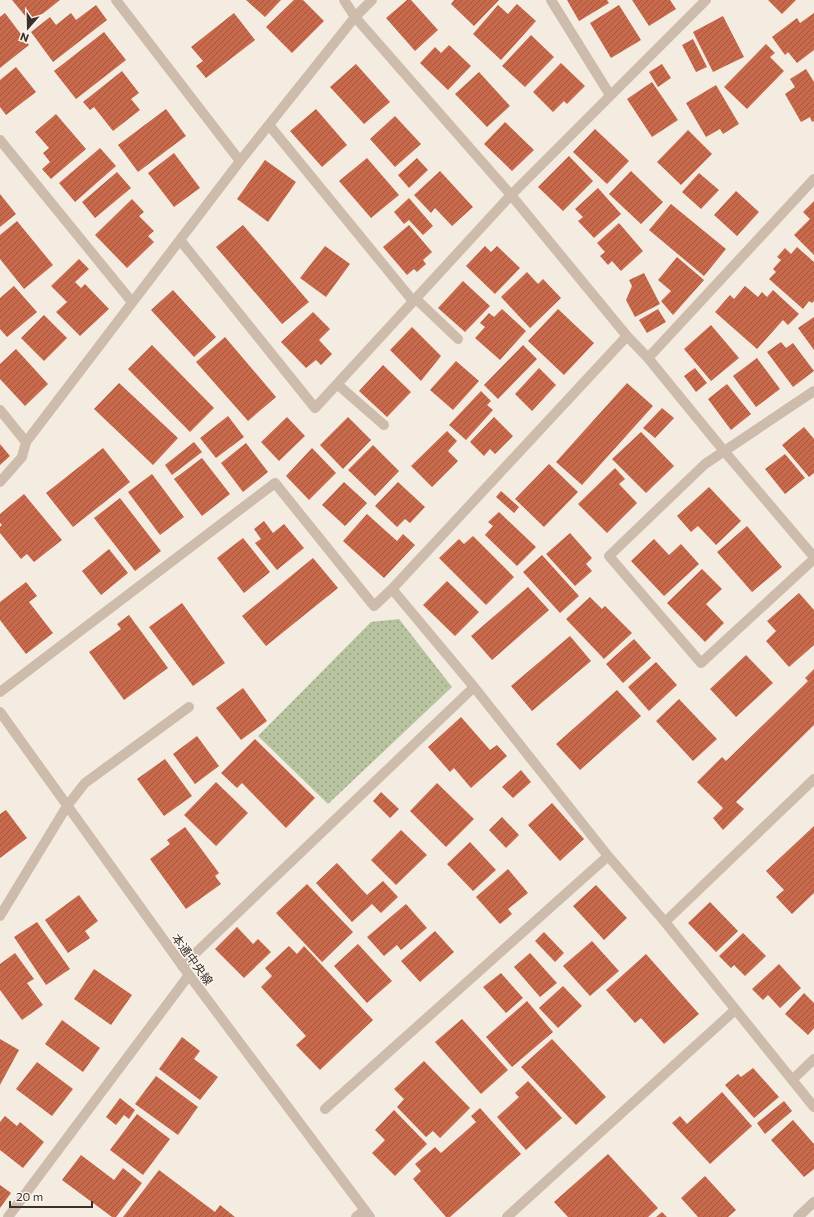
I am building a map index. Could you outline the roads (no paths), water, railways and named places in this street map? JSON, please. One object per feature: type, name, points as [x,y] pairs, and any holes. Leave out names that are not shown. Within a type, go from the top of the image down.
[{"type":"street","points":[[116,0],[240,161]]},
{"type":"street","points":[[344,0],[355,17],[511,195],[627,336],[648,358],[724,451],[814,558],[701,663],[608,556],[705,464],[724,451],[814,391]]},
{"type":"street","points":[[0,482],[22,458],[26,442],[240,161],[355,17],[372,0]]},
{"type":"street","points":[[551,0],[610,95]]},
{"type":"street","points":[[180,240],[315,408],[511,195],[706,0]]},
{"type":"street","points":[[269,125],[414,300],[458,339]]},
{"type":"street","points":[[0,140],[132,302]]},
{"type":"street","points":[[648,358],[814,180]]},
{"type":"street","points":[[0,692],[275,483],[374,606],[392,589],[627,336]]},
{"type":"street","points":[[337,384],[384,425]]},
{"type":"street","points":[[0,410],[26,442]]},
{"type":"street","points":[[392,589],[474,687],[608,856],[665,922],[814,1107]]},
{"type":"street","points":[[182,966],[474,687]]},
{"type":"street","points":[[0,916],[67,806],[85,783],[190,707]]},
{"type":"street","name":"本通中央線","points":[[0,712],[188,975],[367,1213]]},
{"type":"street","points":[[665,922],[814,779]]},
{"type":"street","points":[[325,1110],[608,856]]},
{"type":"street","points":[[8,1217],[188,975]]},
{"type":"street","points":[[507,1217],[735,1010]]},
{"type":"street","points":[[792,1080],[814,1059]]},
{"type":"street","points":[[798,1217],[814,1202]]},
{"type":"street","points":[[356,1217],[367,1213]]}]
